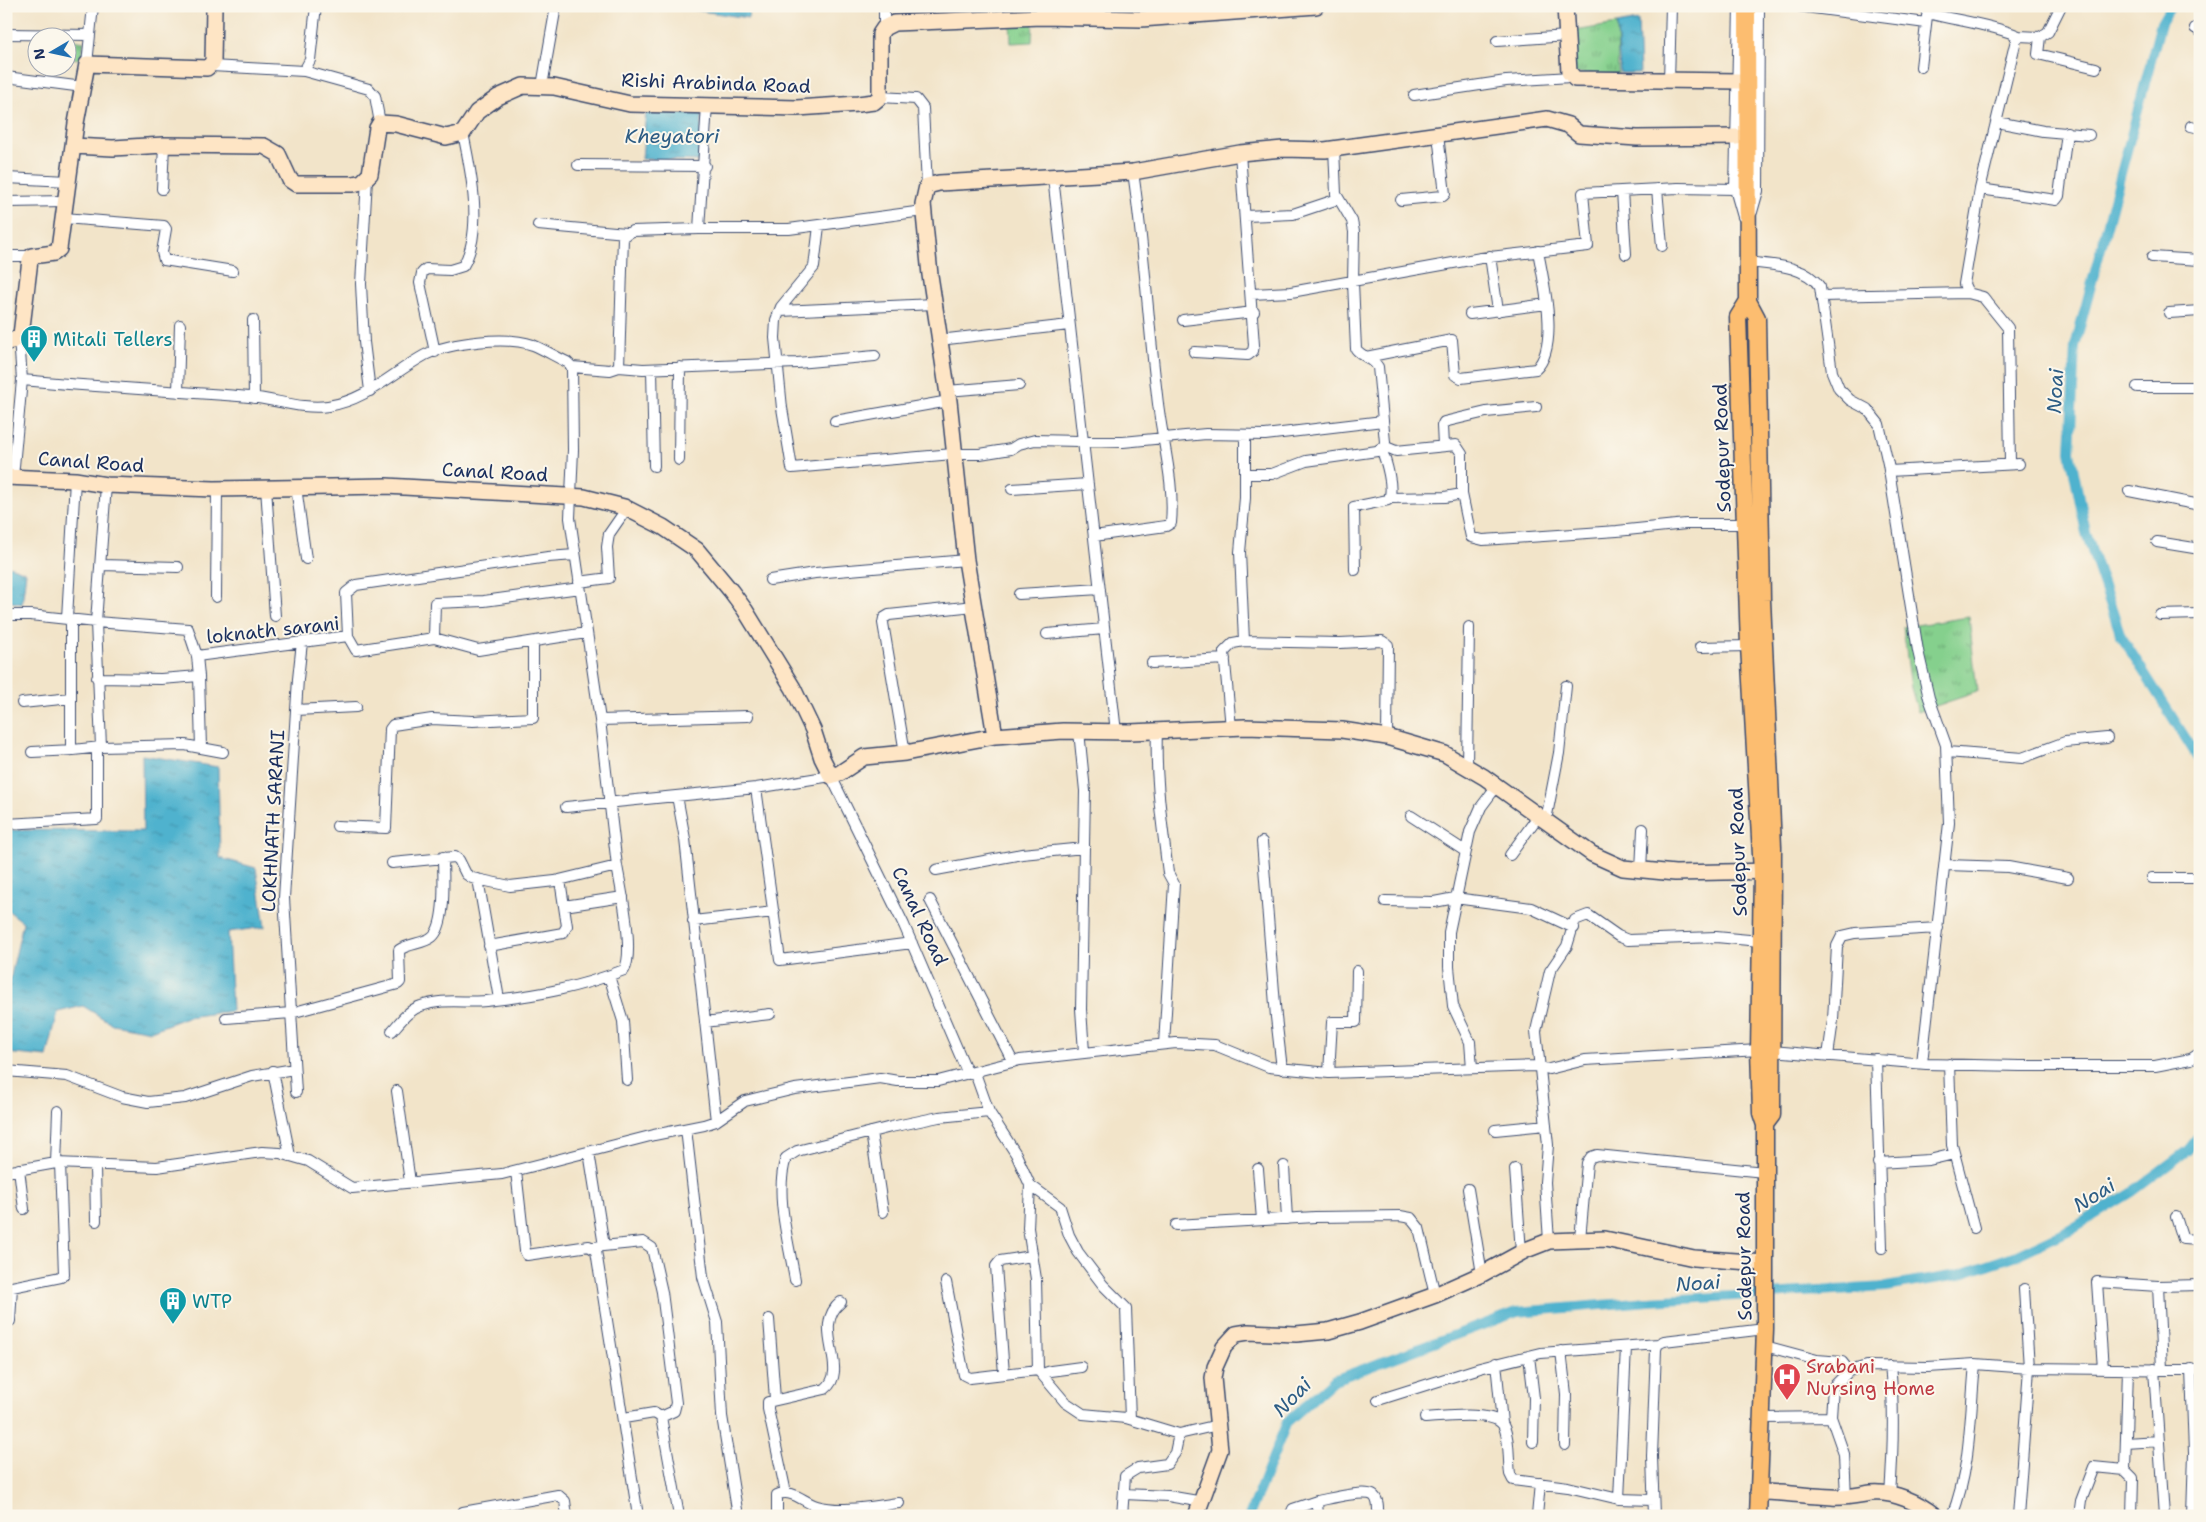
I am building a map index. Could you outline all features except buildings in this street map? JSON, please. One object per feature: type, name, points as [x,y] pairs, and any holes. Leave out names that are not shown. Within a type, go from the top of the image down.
[{"type":"main road","name":"Sodepur Road","points":[[1747,6],[1741,190],[1747,230],[1748,302],[1738,317],[1749,646],[1767,871],[1760,941],[1766,1051],[1761,1113],[1765,1125],[1765,1346],[1758,1516]]},
{"type":"main road","points":[[1748,302],[1757,318],[1767,871],[1766,1051]]},
{"type":"street","points":[[6,256],[32,256],[57,252],[64,218],[68,181],[87,64],[93,6]]},
{"type":"street","points":[[211,66],[213,62],[214,6]]},
{"type":"street","points":[[304,71],[310,60],[316,6]]},
{"type":"street","points":[[542,86],[556,6]]},
{"type":"street","points":[[884,6],[884,28]]},
{"type":"street","points":[[994,736],[966,560],[948,396],[923,212],[924,194],[927,186],[923,108],[916,99],[880,98],[880,34],[884,28],[894,23],[1024,12],[1141,19],[1180,11],[1316,6]]},
{"type":"street","points":[[1565,6],[1571,77]]},
{"type":"street","points":[[1669,80],[1671,6]]},
{"type":"street","points":[[1250,294],[1291,292],[1490,256],[1588,246],[1581,194],[1657,189],[1741,190],[1737,137],[1739,6]]},
{"type":"street","points":[[1747,230],[1758,190],[1759,6]]},
{"type":"street","points":[[1798,6],[1927,14],[1963,23],[1999,28],[2019,36],[2040,38],[2048,32],[2061,6]]},
{"type":"street","points":[[1921,67],[1927,14]]},
{"type":"street","points":[[6,34],[90,35]]},
{"type":"street","points":[[1497,41],[1567,36]]},
{"type":"street","points":[[1968,293],[1964,284],[1980,189],[2016,40],[2019,36]]},
{"type":"street","points":[[2040,38],[2038,54],[2096,68]]},
{"type":"street","points":[[87,64],[186,69],[211,66],[304,71],[369,89],[375,96],[380,123],[367,179],[362,284],[364,342],[370,392]]},
{"type":"street","points":[[6,77],[83,87]]},
{"type":"street","points":[[1414,95],[1506,82],[1571,77],[1739,81]]},
{"type":"street","name":"Rishi Arabinda Road","points":[[463,133],[477,112],[498,97],[523,86],[554,87],[630,104],[707,104],[797,108],[858,104],[874,102],[880,98]]},
{"type":"street","points":[[699,229],[707,104]]},
{"type":"street","points":[[927,186],[939,183],[1019,177],[1133,172],[1240,153],[1283,149],[1334,148],[1547,119],[1568,125],[1579,134],[1637,138],[1737,137]]},
{"type":"street","points":[[1997,122],[2029,129],[2089,135]]},
{"type":"street","points":[[380,123],[396,124],[446,137],[463,133],[476,209],[468,258],[463,266],[456,268],[426,269],[422,274],[420,282],[435,352]]},
{"type":"street","points":[[1980,189],[2056,200],[2059,196],[2067,132]]},
{"type":"street","points":[[1401,200],[1444,196],[1438,135]]},
{"type":"street","points":[[74,146],[113,148],[164,145],[264,146],[278,154],[290,180],[296,184],[353,184],[367,179]]},
{"type":"street","points":[[162,190],[164,145]]},
{"type":"street","points":[[1334,148],[1335,189],[1338,199],[1352,221],[1354,232],[1353,282],[1356,349],[1375,361],[1378,367],[1383,421],[1382,448],[1386,461],[1390,498]]},
{"type":"street","points":[[1194,352],[1248,355],[1253,351],[1254,312],[1250,294],[1240,153]]},
{"type":"street","points":[[578,165],[704,166]]},
{"type":"street","points":[[1094,536],[1170,525],[1173,502],[1157,396],[1141,229],[1133,172]]},
{"type":"street","points":[[1053,177],[1116,732]]},
{"type":"street","points":[[6,178],[68,181]]},
{"type":"street","points":[[1657,189],[1662,246]]},
{"type":"street","points":[[1622,191],[1626,254]]},
{"type":"street","points":[[1245,216],[1292,214],[1338,199]]},
{"type":"street","points":[[7,202],[66,201]]},
{"type":"street","points":[[538,225],[626,233],[632,231],[699,229],[789,229],[923,212]]},
{"type":"street","points":[[64,218],[164,226],[166,229],[162,252],[164,260],[234,271]]},
{"type":"street","points":[[819,226],[814,267],[799,283],[776,320],[775,338],[782,408],[792,468],[953,454],[980,454],[1011,449],[1019,444],[1035,440],[1123,442],[1163,440],[1206,434],[1265,435],[1383,421]]},
{"type":"street","points":[[619,367],[622,237],[626,233]]},
{"type":"street","points":[[1366,357],[1452,340],[1455,376],[1461,378],[1536,369],[1544,355],[1548,336],[1547,304],[1538,251]]},
{"type":"street","points":[[12,473],[16,452],[22,380],[12,340],[23,323],[32,256]]},
{"type":"street","points":[[1490,256],[1498,311]]},
{"type":"street","points":[[2152,257],[2200,260]]},
{"type":"street","points":[[1747,262],[1781,266],[1802,272],[1814,278],[1820,287],[1832,372],[1839,389],[1850,400],[1868,409],[1879,424],[1889,471],[1918,651],[1929,698],[1947,752],[1949,823],[1946,864],[1922,1063]]},
{"type":"street","points":[[1821,296],[1968,293],[1983,297],[2008,328],[2015,464],[1889,471]]},
{"type":"street","points":[[780,311],[934,304]]},
{"type":"street","points":[[1470,314],[1547,304]]},
{"type":"street","points":[[2169,313],[2200,311]]},
{"type":"street","points":[[1183,320],[1254,312]]},
{"type":"street","points":[[253,320],[254,398]]},
{"type":"street","points":[[178,392],[180,325]]},
{"type":"street","points":[[939,340],[1069,326]]},
{"type":"street","points":[[22,380],[254,398],[305,406],[328,406],[370,392],[435,352],[498,340],[532,345],[567,362],[572,367],[610,370],[619,367],[652,369],[778,364],[875,356]]},
{"type":"street","points":[[392,1031],[411,1010],[421,1006],[449,1000],[499,999],[587,985],[624,970],[628,964],[623,897],[617,866],[600,720],[579,585],[569,493],[573,450],[572,367]]},
{"type":"street","points":[[679,460],[680,367]]},
{"type":"street","points":[[652,369],[654,466]]},
{"type":"street","points":[[835,421],[948,396],[1019,385]]},
{"type":"street","points":[[2137,387],[2200,387]]},
{"type":"street","points":[[1443,446],[1442,426],[1444,422],[1486,412],[1536,407]]},
{"type":"street","points":[[1244,640],[1240,552],[1246,474],[1246,435]]},
{"type":"street","points":[[1246,474],[1272,474],[1306,461],[1354,456],[1382,448],[1396,451],[1456,445],[1462,454],[1462,494],[1471,537],[1483,540],[1617,531],[1686,524],[1744,524]]},
{"type":"street","name":"Canal Road","points":[[12,473],[106,485],[217,489],[386,486],[569,493],[603,500],[627,508],[663,527],[697,550],[745,610],[793,688],[813,730],[822,758],[912,943],[989,1112],[1016,1154],[1030,1185]]},
{"type":"street","points":[[73,750],[71,747],[69,619],[75,480]]},
{"type":"street","points":[[1012,489],[1088,484]]},
{"type":"street","points":[[6,824],[97,819],[99,747],[96,622],[106,485]]},
{"type":"street","points":[[296,487],[306,559]]},
{"type":"street","points":[[266,488],[275,616]]},
{"type":"street","points":[[216,597],[217,489]]},
{"type":"street","points":[[2129,491],[2200,505]]},
{"type":"street","points":[[1355,570],[1354,507],[1390,498],[1445,497],[1462,494]]},
{"type":"street","points":[[434,638],[435,603],[484,601],[609,578],[608,534],[627,508]]},
{"type":"street","points":[[2157,542],[2200,550]]},
{"type":"street","points":[[348,636],[346,593],[352,587],[548,557],[575,555]]},
{"type":"street","points":[[770,580],[815,573],[966,560]]},
{"type":"street","points":[[101,565],[178,567]]},
{"type":"street","points":[[1019,594],[1100,589]]},
{"type":"street","points":[[905,753],[883,623],[884,618],[889,615],[974,606]]},
{"type":"street","points":[[2160,615],[2200,614]]},
{"type":"street","points":[[6,615],[188,629],[196,656]]},
{"type":"street","points":[[1467,766],[1469,627]]},
{"type":"street","points":[[1047,634],[1104,629]]},
{"type":"street","name":"loknath sarani","points":[[201,748],[199,676],[196,656],[348,636],[356,650],[434,638],[478,650],[586,633]]},
{"type":"street","points":[[1231,728],[1224,652],[1227,647],[1244,640],[1332,643],[1386,642],[1388,645],[1387,738]]},
{"type":"street","name":"LOKHNATH SARANI","points":[[296,1092],[284,898],[302,642]]},
{"type":"street","points":[[337,826],[386,828],[390,729],[393,725],[432,719],[473,721],[534,718],[532,642]]},
{"type":"street","points":[[1700,646],[1749,646]]},
{"type":"street","points":[[1152,663],[1225,659]]},
{"type":"street","points":[[97,678],[199,676]]},
{"type":"street","points":[[1510,855],[1543,818],[1559,753],[1566,686]]},
{"type":"street","points":[[22,704],[71,698]]},
{"type":"street","points":[[296,710],[356,707]]},
{"type":"street","points":[[600,720],[748,716]]},
{"type":"street","points":[[566,807],[756,788],[831,776],[864,757],[905,753],[994,736],[1079,731],[1116,732],[1231,728],[1342,730],[1387,738],[1445,754],[1467,766],[1592,854],[1623,868],[1675,873],[1767,871]]},
{"type":"street","points":[[1157,730],[1156,771],[1158,796],[1168,873],[1174,884],[1164,1044]]},
{"type":"street","points":[[1079,731],[1084,791],[1081,1009],[1084,1052]]},
{"type":"street","points":[[1947,752],[2022,758],[2065,742],[2108,738]]},
{"type":"street","points":[[32,752],[99,747],[185,745],[224,752]]},
{"type":"street","points":[[756,788],[780,960],[912,943]]},
{"type":"street","points":[[1472,1068],[1470,1042],[1453,1006],[1449,967],[1449,932],[1470,832],[1481,808],[1496,788]]},
{"type":"street","points":[[677,796],[686,839],[693,921],[716,1121]]},
{"type":"street","points":[[1410,816],[1465,851]]},
{"type":"street","points":[[1641,870],[1643,829]]},
{"type":"street","points":[[1262,842],[1282,1069]]},
{"type":"street","points":[[936,870],[1022,854],[1084,848]]},
{"type":"street","points":[[226,1018],[291,1013],[398,984],[401,978],[399,950],[432,938],[441,919],[443,857]]},
{"type":"street","points":[[392,863],[443,857],[455,858],[459,860],[466,874],[472,878],[510,886],[560,880],[617,866]]},
{"type":"street","points":[[1946,864],[2008,867],[2068,878]]},
{"type":"street","points":[[2152,878],[2200,878]]},
{"type":"street","points":[[478,879],[499,999]]},
{"type":"street","points":[[489,946],[563,933],[567,926],[560,880]]},
{"type":"street","points":[[564,906],[623,897]]},
{"type":"street","points":[[1385,902],[1434,902],[1455,898],[1531,908],[1574,928]]},
{"type":"street","points":[[930,900],[1013,1062]]},
{"type":"street","points":[[693,921],[774,912]]},
{"type":"street","points":[[1550,1241],[1545,1182],[1548,1145],[1536,1031],[1550,971],[1567,946],[1575,920],[1588,916],[1618,936],[1628,940],[1716,937],[1760,941]]},
{"type":"street","points":[[1828,1056],[1833,1020],[1838,946],[1842,936],[1855,933],[1938,928]]},
{"type":"street","points":[[1329,1074],[1332,1022],[1356,1022],[1357,970]]},
{"type":"street","points":[[609,976],[623,1021],[627,1080]]},
{"type":"street","points":[[705,1022],[770,1014]]},
{"type":"street","points":[[6,1172],[58,1163],[157,1167],[262,1152],[308,1161],[352,1188],[516,1171],[716,1121],[745,1101],[795,1089],[880,1078],[938,1081],[1013,1062],[1084,1052],[1164,1044],[1215,1045],[1238,1056],[1269,1067],[1329,1074],[1472,1068],[1540,1067],[1549,1069],[1585,1060],[1766,1051],[1922,1063],[2020,1066],[2155,1066],[2191,1059],[2200,1053]]},
{"type":"street","points":[[1876,1059],[1882,1248]]},
{"type":"street","points":[[1949,1064],[1950,1122],[1954,1154],[1974,1228]]},
{"type":"street","points":[[6,1071],[67,1076],[122,1097],[148,1102],[185,1098],[273,1071],[294,1069]]},
{"type":"street","points":[[273,1071],[290,1156]]},
{"type":"street","points":[[397,1091],[410,1182]]},
{"type":"street","points":[[10,1321],[12,1287],[61,1277],[64,1274],[58,1163],[58,1112]]},
{"type":"street","points":[[795,1280],[781,1192],[781,1173],[786,1158],[797,1151],[871,1132],[939,1117],[989,1112]]},
{"type":"street","points":[[1495,1130],[1546,1125]]},
{"type":"street","points":[[686,1128],[703,1277],[717,1322],[722,1416],[738,1516]]},
{"type":"street","points":[[871,1132],[883,1212]]},
{"type":"street","points":[[589,1152],[599,1246],[596,1251],[603,1284],[638,1516]]},
{"type":"street","points":[[1878,1163],[1929,1160],[1954,1154]]},
{"type":"street","points":[[1580,1240],[1587,1163],[1590,1157],[1597,1155],[1764,1172]]},
{"type":"street","points":[[95,1165],[96,1221]]},
{"type":"street","points":[[1284,1166],[1288,1219]]},
{"type":"street","points":[[18,1169],[24,1209]]},
{"type":"street","points":[[1258,1169],[1262,1220]]},
{"type":"street","points":[[1515,1169],[1521,1252]]},
{"type":"street","points":[[516,1171],[527,1255],[642,1242],[648,1244],[654,1253],[662,1292],[676,1403],[674,1411],[661,1417]]},
{"type":"street","points":[[1030,1185],[1028,1228],[1036,1279],[1040,1372],[1074,1410],[1083,1414],[1130,1418],[1179,1434],[1218,1424]]},
{"type":"street","points":[[1030,1185],[1060,1207],[1069,1235],[1078,1252],[1103,1285],[1126,1308],[1130,1418]]},
{"type":"street","points":[[1468,1189],[1482,1274]]},
{"type":"street","points":[[1176,1225],[1288,1219],[1400,1216],[1411,1218],[1419,1228],[1435,1295]]},
{"type":"street","points":[[2176,1217],[2183,1239],[2200,1240]]},
{"type":"street","points":[[1124,1494],[1168,1496],[1199,1509],[1220,1450],[1213,1378],[1215,1367],[1224,1347],[1236,1334],[1248,1332],[1296,1334],[1328,1331],[1435,1295],[1482,1274],[1521,1252],[1550,1241],[1605,1239],[1694,1258],[1764,1268]]},
{"type":"street","points":[[1004,1374],[996,1266],[1000,1261],[1032,1256]]},
{"type":"street","points":[[946,1282],[964,1375],[970,1378],[1081,1368]]},
{"type":"street","points":[[2103,1369],[2097,1282],[2158,1286],[2200,1285]]},
{"type":"street","points":[[2158,1286],[2158,1441],[2164,1516]]},
{"type":"street","points":[[2018,1516],[2029,1368],[2024,1290]]},
{"type":"street","points":[[786,1493],[768,1402],[825,1389],[832,1384],[834,1376],[828,1324],[833,1308],[841,1302]]},
{"type":"street","points":[[769,1319],[775,1399]]},
{"type":"street","points":[[1378,1400],[1528,1356],[1561,1351],[1658,1344],[1664,1341],[1765,1322]]},
{"type":"street","points":[[1654,1516],[1652,1456],[1656,1396],[1656,1349],[1658,1344]]},
{"type":"street","points":[[1765,1346],[1817,1360],[1842,1362],[1849,1371]]},
{"type":"street","points":[[1619,1499],[1626,1347]]},
{"type":"street","points":[[1561,1351],[1566,1394],[1565,1445]]},
{"type":"street","points":[[1528,1356],[1534,1398],[1533,1442]]},
{"type":"street","points":[[1496,1364],[1502,1423],[1506,1433],[1511,1478],[1619,1499],[1653,1500]]},
{"type":"street","points":[[1952,1516],[1959,1500],[1967,1457],[1975,1364]]},
{"type":"street","points":[[1846,1498],[1844,1454],[1830,1417],[1833,1387],[1849,1371],[1867,1366],[1975,1364],[2029,1368],[2196,1369],[2192,1516]]},
{"type":"street","points":[[1890,1366],[1893,1390],[1890,1495]]},
{"type":"street","points":[[2125,1470],[2128,1369]]},
{"type":"street","points":[[624,1418],[654,1413],[661,1417],[679,1516]]},
{"type":"street","points":[[1425,1418],[1482,1416],[1494,1418],[1502,1423]]},
{"type":"street","points":[[1762,1418],[1830,1417]]},
{"type":"street","points":[[1122,1516],[1125,1476],[1130,1471],[1167,1464],[1171,1460],[1179,1434]]},
{"type":"street","points":[[2126,1443],[2158,1441]]},
{"type":"street","points":[[2079,1516],[2081,1501],[2094,1467],[2125,1470],[2133,1478],[2132,1516]]},
{"type":"street","points":[[1537,1516],[1540,1483]]},
{"type":"street","points":[[1758,1492],[1846,1498],[1873,1493],[1890,1495],[1904,1498],[1922,1506],[1935,1516]]},
{"type":"street","points":[[776,1516],[777,1495],[786,1493],[815,1506],[827,1508],[899,1503]]},
{"type":"street","points":[[1290,1516],[1293,1509],[1317,1501],[1366,1493],[1374,1496],[1378,1504],[1378,1516]]},
{"type":"street","points":[[463,1512],[558,1495],[565,1501],[567,1516]]},
{"type":"street","points":[[1317,1501],[1318,1516]]},
{"type":"green space","points":[[1033,19],[1032,42],[1011,43],[1010,20]]},
{"type":"green space","points":[[1617,24],[1618,74],[1574,73],[1569,32]]},
{"type":"green space","points":[[78,41],[84,42],[81,59],[78,59]]},
{"type":"green space","points":[[1969,617],[1977,692],[1918,712],[1911,688],[1903,627]]},
{"type":"water","points":[[668,6],[750,6],[748,18]]},
{"type":"water","points":[[1638,20],[1640,73],[1620,73],[1617,24]]},
{"type":"water","name":"Kheyatori","points":[[702,110],[700,161],[642,159],[646,111]]},
{"type":"water","points":[[6,565],[26,572],[22,604],[6,601]]},
{"type":"water","points":[[142,755],[218,767],[220,858],[256,868],[265,927],[228,932],[232,1011],[187,1017],[151,1031],[112,1024],[83,1006],[58,1012],[47,1057],[6,1053],[6,998],[23,922],[6,909],[6,830],[143,831]]},
{"type":"waterway","name":"Noai","points":[[2171,6],[2161,23],[2075,346],[2070,452],[2086,533],[2121,636],[2200,761]]},
{"type":"waterway","name":"Noai","points":[[1249,1516],[1287,1422],[1334,1380],[1517,1312],[1649,1301],[1886,1287],[1958,1275],[2017,1255],[2070,1230],[2132,1192],[2188,1150],[2200,1135]]},
{"type":"place","name":"Mitali Tellers","points":[[34,363]]},
{"type":"place","name":"WTP","points":[[173,1325]]},
{"type":"place","name":"Srabani Nursing Home","points":[[1787,1401]]}]
